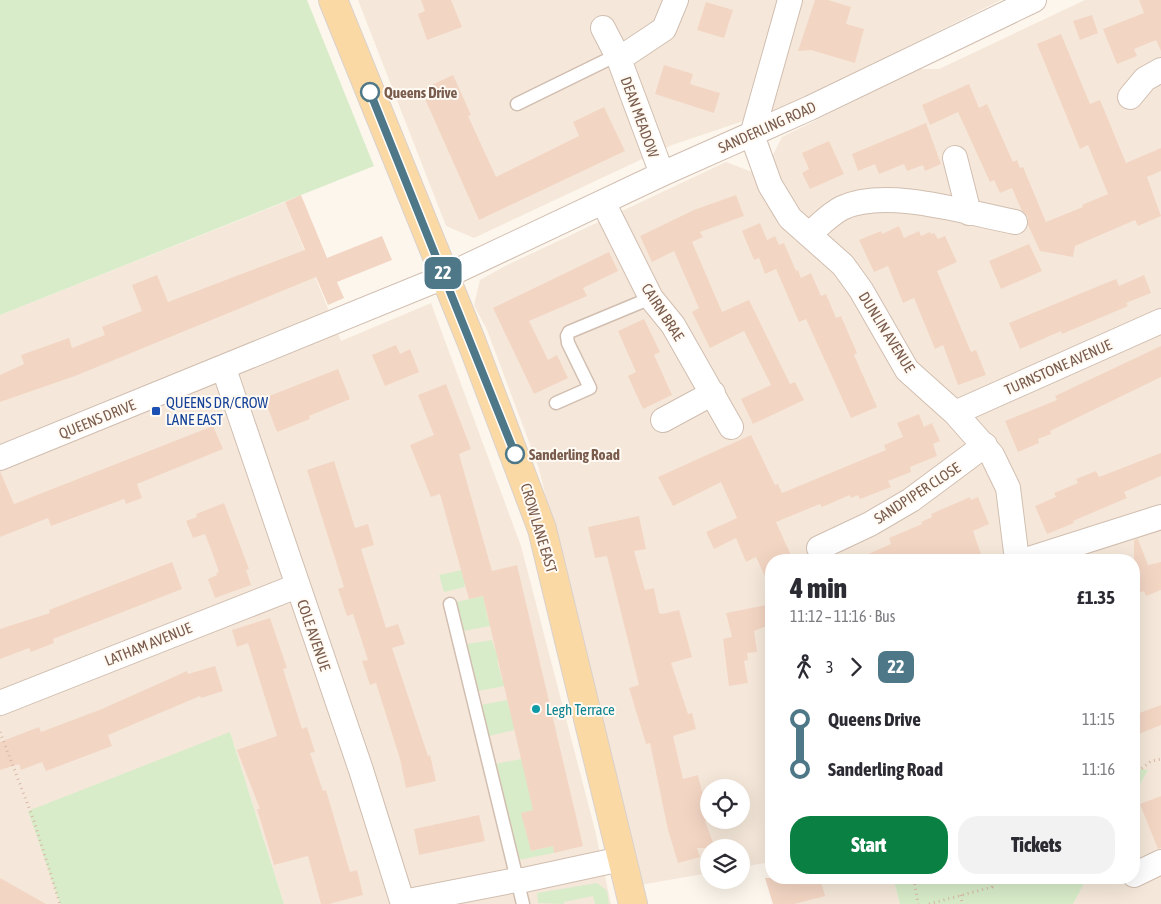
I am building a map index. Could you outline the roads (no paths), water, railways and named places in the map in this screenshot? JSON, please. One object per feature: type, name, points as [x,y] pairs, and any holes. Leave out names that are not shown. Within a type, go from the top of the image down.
[{"type":"main road","name":"CROW LANE EAST","points":[[333,0],[512,444],[542,529],[633,904]]},
{"type":"street","name":"DEAN MEADOW","points":[[618,57],[654,38],[664,29],[676,0]]},
{"type":"street","points":[[752,135],[790,0]]},
{"type":"street","name":"SANDERLING ROAD","points":[[444,277],[662,174],[752,135],[1034,0]]},
{"type":"street","name":"DEAN MEADOW","points":[[603,28],[618,57],[662,174]]},
{"type":"street","points":[[1127,98],[1145,79],[1161,70]]},
{"type":"street","name":"DUNLIN AVENUE","points":[[752,135],[770,185],[790,218],[843,265],[861,290],[907,370],[956,413],[985,445],[1008,488],[1016,554]]},
{"type":"street","points":[[955,158],[969,213]]},
{"type":"street","points":[[809,234],[840,209],[856,203],[897,199],[1015,222]]},
{"type":"street","name":"CAIRN BRAE","points":[[603,202],[651,298],[673,325],[731,427]]},
{"type":"street","name":"QUEENS DRIVE","points":[[0,458],[224,369],[444,277]]},
{"type":"street","name":"TURNSTONE AVENUE","points":[[956,413],[1161,320]]},
{"type":"street","name":"COLE AVENUE","points":[[224,369],[403,903],[622,859]]},
{"type":"street","points":[[663,420],[712,393]]},
{"type":"street","name":"SANDPIPER CLOSE","points":[[819,547],[870,524],[912,500],[985,445]]},
{"type":"street","points":[[1045,554],[1161,517]]},
{"type":"street","name":"LATHAM AVENUE","points":[[0,703],[297,586]]},
{"type":"street","points":[[1140,872],[1161,862]]},
{"type":"lane","points":[[517,104],[618,57]]},
{"type":"lane","points":[[556,403],[590,388],[568,343],[567,336],[569,332],[651,298]]},
{"type":"lane","points":[[450,604],[523,904]]},
{"type":"place","name":"Queens Drive","points":[[370,92]]},
{"type":"place","name":"QUEENS DR/CROW LANE EAST","points":[[156,411]]},
{"type":"place","name":"Sanderling Road","points":[[515,454]]},
{"type":"place","name":"Legh Terrace","points":[[536,709]]}]
